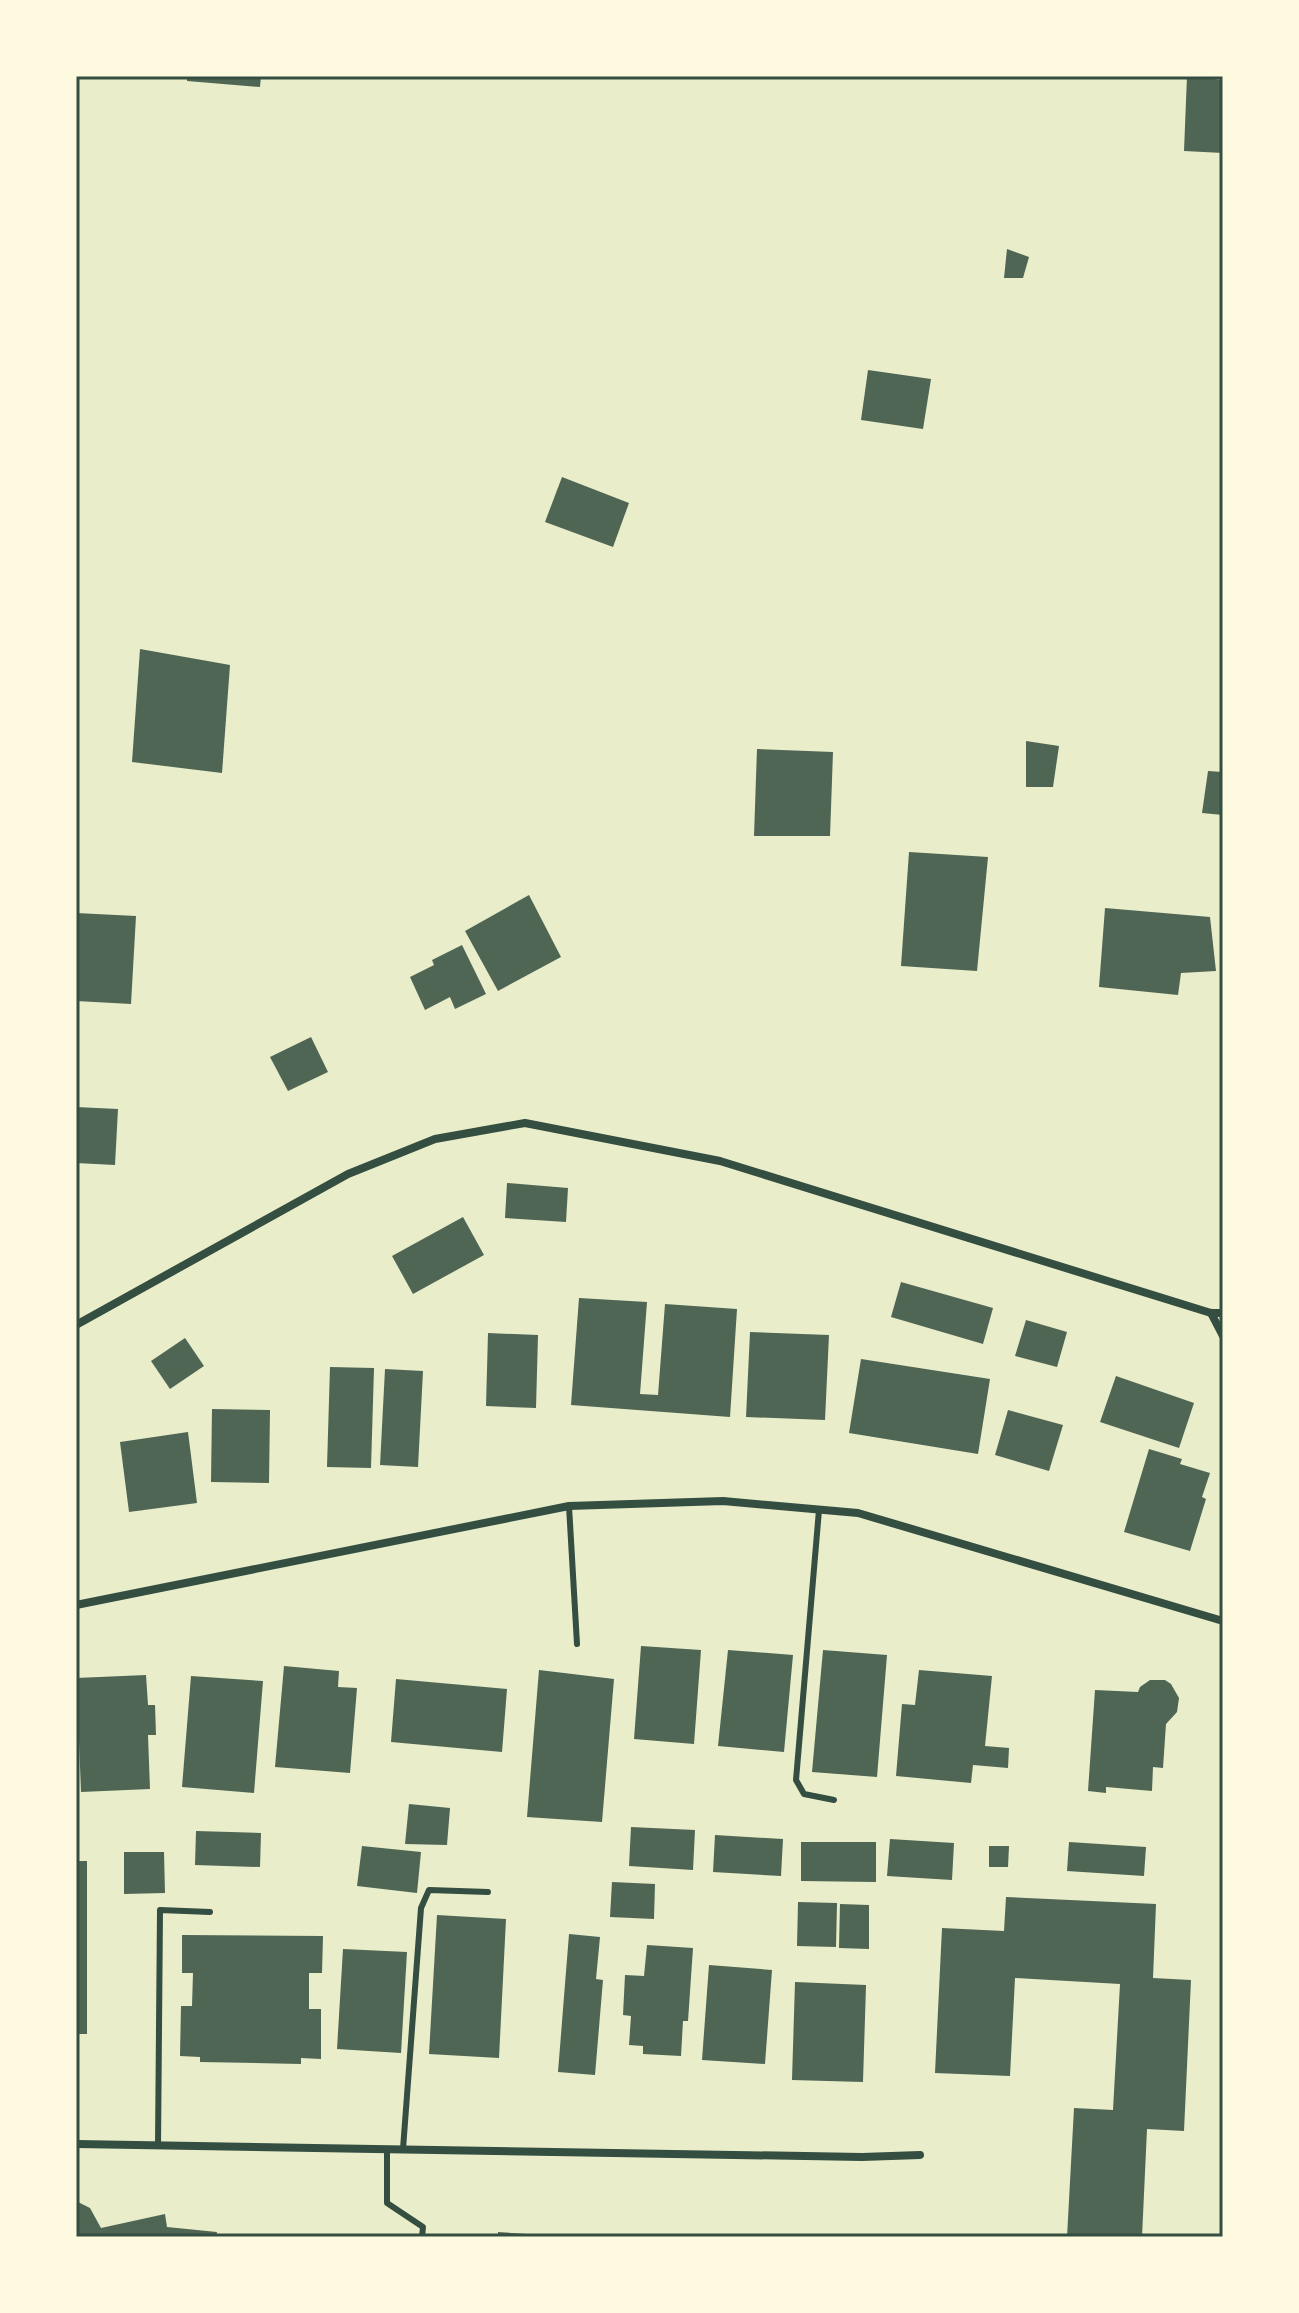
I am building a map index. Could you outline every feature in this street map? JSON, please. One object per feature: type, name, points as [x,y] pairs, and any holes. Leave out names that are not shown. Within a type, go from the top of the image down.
[{"type":"street","points":[[76,1325],[348,1174],[435,1139],[525,1123],[720,1161],[1211,1313],[1223,1313]]},
{"type":"street","points":[[1211,1313],[1223,1336]]},
{"type":"street","points":[[76,1605],[569,1506],[723,1501],[858,1513],[1223,1621]]},
{"type":"street","points":[[76,2144],[862,2157],[920,2155]]},
{"type":"lane","points":[[569,1506],[577,1644]]},
{"type":"lane","points":[[819,1510],[796,1780],[804,1794],[834,1800]]},
{"type":"lane","points":[[403,2149],[421,1908],[429,1890],[488,1892]]},
{"type":"lane","points":[[158,2146],[160,1910],[210,1912]]},
{"type":"lane","points":[[387,2149],[387,2203],[423,2227],[422,2237]]},
{"type":"building","points":[[187,76],[261,76],[260,87],[187,81]]},
{"type":"building","points":[[1187,76],[1223,80],[1223,153],[1184,151]]},
{"type":"building","points":[[1007,249],[1029,257],[1023,278],[1004,278]]},
{"type":"building","points":[[868,370],[931,379],[923,429],[861,420]]},
{"type":"building","points":[[562,477],[629,503],[613,547],[545,522]]},
{"type":"building","points":[[140,649],[230,665],[222,773],[132,762]]},
{"type":"building","points":[[1026,741],[1059,746],[1053,787],[1026,787]]},
{"type":"building","points":[[757,749],[833,752],[830,836],[754,836]]},
{"type":"building","points":[[1208,771],[1223,772],[1223,815],[1202,813]]},
{"type":"building","points":[[909,852],[988,857],[977,971],[901,966]]},
{"type":"building","points":[[529,895],[561,957],[498,991],[465,931]]},
{"type":"building","points":[[1105,908],[1210,917],[1216,971],[1181,973],[1178,995],[1099,987]]},
{"type":"building","points":[[76,913],[136,916],[131,1004],[76,1001]]},
{"type":"building","points":[[462,945],[486,994],[455,1009],[450,997],[425,1010],[410,977],[434,965],[432,960]]},
{"type":"building","points":[[311,1037],[328,1072],[288,1091],[270,1057]]},
{"type":"building","points":[[76,1107],[118,1109],[115,1165],[76,1163]]},
{"type":"building","points":[[507,1183],[568,1188],[566,1222],[505,1218]]},
{"type":"building","points":[[463,1217],[484,1255],[413,1294],[392,1256]]},
{"type":"building","points":[[901,1282],[993,1308],[983,1344],[891,1317]]},
{"type":"building","points":[[579,1298],[647,1302],[640,1394],[658,1395],[665,1304],[737,1309],[730,1417],[571,1405]]},
{"type":"building","points":[[1026,1320],[1067,1332],[1057,1367],[1015,1356]]},
{"type":"building","points":[[750,1332],[829,1335],[825,1420],[746,1417]]},
{"type":"building","points":[[488,1333],[538,1335],[536,1408],[486,1406]]},
{"type":"building","points":[[185,1338],[204,1366],[170,1389],[151,1361]]},
{"type":"building","points":[[861,1359],[990,1379],[978,1454],[849,1433]]},
{"type":"building","points":[[330,1367],[374,1368],[371,1468],[327,1467]]},
{"type":"building","points":[[385,1369],[423,1371],[418,1467],[380,1465]]},
{"type":"building","points":[[1116,1376],[1194,1403],[1179,1448],[1100,1422]]},
{"type":"building","points":[[212,1409],[270,1410],[269,1483],[211,1482]]},
{"type":"building","points":[[1008,1410],[1063,1425],[1049,1471],[995,1455]]},
{"type":"building","points":[[188,1432],[197,1503],[129,1512],[120,1442]]},
{"type":"building","points":[[1149,1449],[1182,1459],[1180,1464],[1210,1473],[1202,1497],[1206,1499],[1190,1551],[1124,1532]]},
{"type":"building","points":[[641,1646],[701,1650],[694,1744],[634,1739]]},
{"type":"building","points":[[728,1650],[793,1655],[784,1752],[718,1746]]},
{"type":"building","points":[[823,1650],[887,1655],[877,1777],[812,1772]]},
{"type":"building","points":[[284,1666],[339,1671],[338,1687],[357,1688],[350,1773],[275,1767]]},
{"type":"building","points":[[539,1670],[614,1679],[602,1822],[527,1817]]},
{"type":"building","points":[[919,1670],[992,1676],[985,1746],[1009,1748],[1008,1768],[973,1765],[971,1783],[896,1776],[902,1704],[915,1705]]},
{"type":"building","points":[[146,1675],[148,1705],[155,1705],[156,1735],[148,1735],[150,1789],[81,1792],[79,1740],[76,1740],[76,1678]]},
{"type":"building","points":[[191,1676],[263,1681],[254,1793],[182,1787]]},
{"type":"building","points":[[396,1679],[507,1689],[502,1752],[391,1742]]},
{"type":"building","points":[[1150,1680],[1165,1680],[1179,1698],[1177,1712],[1166,1724],[1163,1768],[1153,1767],[1152,1791],[1106,1787],[1106,1793],[1088,1791],[1095,1690],[1138,1692]]},
{"type":"building","points":[[409,1804],[450,1808],[447,1845],[405,1844]]},
{"type":"building","points":[[631,1827],[695,1830],[693,1870],[629,1866]]},
{"type":"building","points":[[196,1831],[261,1833],[260,1867],[195,1865]]},
{"type":"building","points":[[715,1835],[783,1839],[781,1876],[713,1872]]},
{"type":"building","points":[[890,1839],[954,1843],[952,1880],[887,1876]]},
{"type":"building","points":[[801,1842],[876,1842],[876,1882],[801,1881]]},
{"type":"building","points":[[1069,1842],[1146,1847],[1144,1876],[1067,1871]]},
{"type":"building","points":[[362,1846],[421,1852],[417,1893],[357,1886]]},
{"type":"building","points":[[989,1846],[1009,1846],[1008,1867],[989,1867]]},
{"type":"building","points":[[124,1852],[164,1852],[165,1893],[124,1894]]},
{"type":"building","points":[[76,1861],[87,1861],[87,2034],[76,2034]]},
{"type":"building","points":[[612,1882],[655,1884],[654,1919],[610,1917]]},
{"type":"building","points":[[1006,1897],[1156,1904],[1153,1978],[1191,1980],[1184,2131],[1147,2129],[1142,2237],[1067,2237],[1074,2108],[1113,2110],[1120,1984],[1015,1978],[1010,2076],[935,2073],[942,1928],[1004,1931]]},
{"type":"building","points":[[798,1902],[837,1903],[836,1947],[797,1946]]},
{"type":"building","points":[[840,1904],[869,1905],[869,1949],[839,1948]]},
{"type":"building","points":[[437,1915],[506,1919],[499,2058],[429,2054]]},
{"type":"building","points":[[569,1934],[600,1937],[596,1979],[603,1980],[595,2075],[558,2072]]},
{"type":"building","points":[[182,1935],[323,1936],[322,1973],[309,1973],[309,2009],[321,2009],[321,2059],[301,2058],[301,2064],[200,2062],[200,2057],[180,2056],[181,2006],[192,2006],[193,1973],[182,1973]]},
{"type":"building","points":[[647,1945],[693,1948],[688,2021],[683,2021],[681,2056],[643,2054],[643,2046],[629,2045],[631,2016],[623,2015],[625,1975],[644,1976]]},
{"type":"building","points":[[343,1949],[407,1952],[401,2053],[337,2049]]},
{"type":"building","points":[[709,1965],[772,1970],[765,2064],[702,2060]]},
{"type":"building","points":[[795,1982],[866,1985],[863,2082],[792,2080]]},
{"type":"building","points":[[76,2201],[90,2208],[101,2228],[165,2214],[167,2227],[217,2232],[216,2237],[76,2237]]},
{"type":"building","points":[[498,2232],[542,2235],[542,2237],[498,2237]]}]
